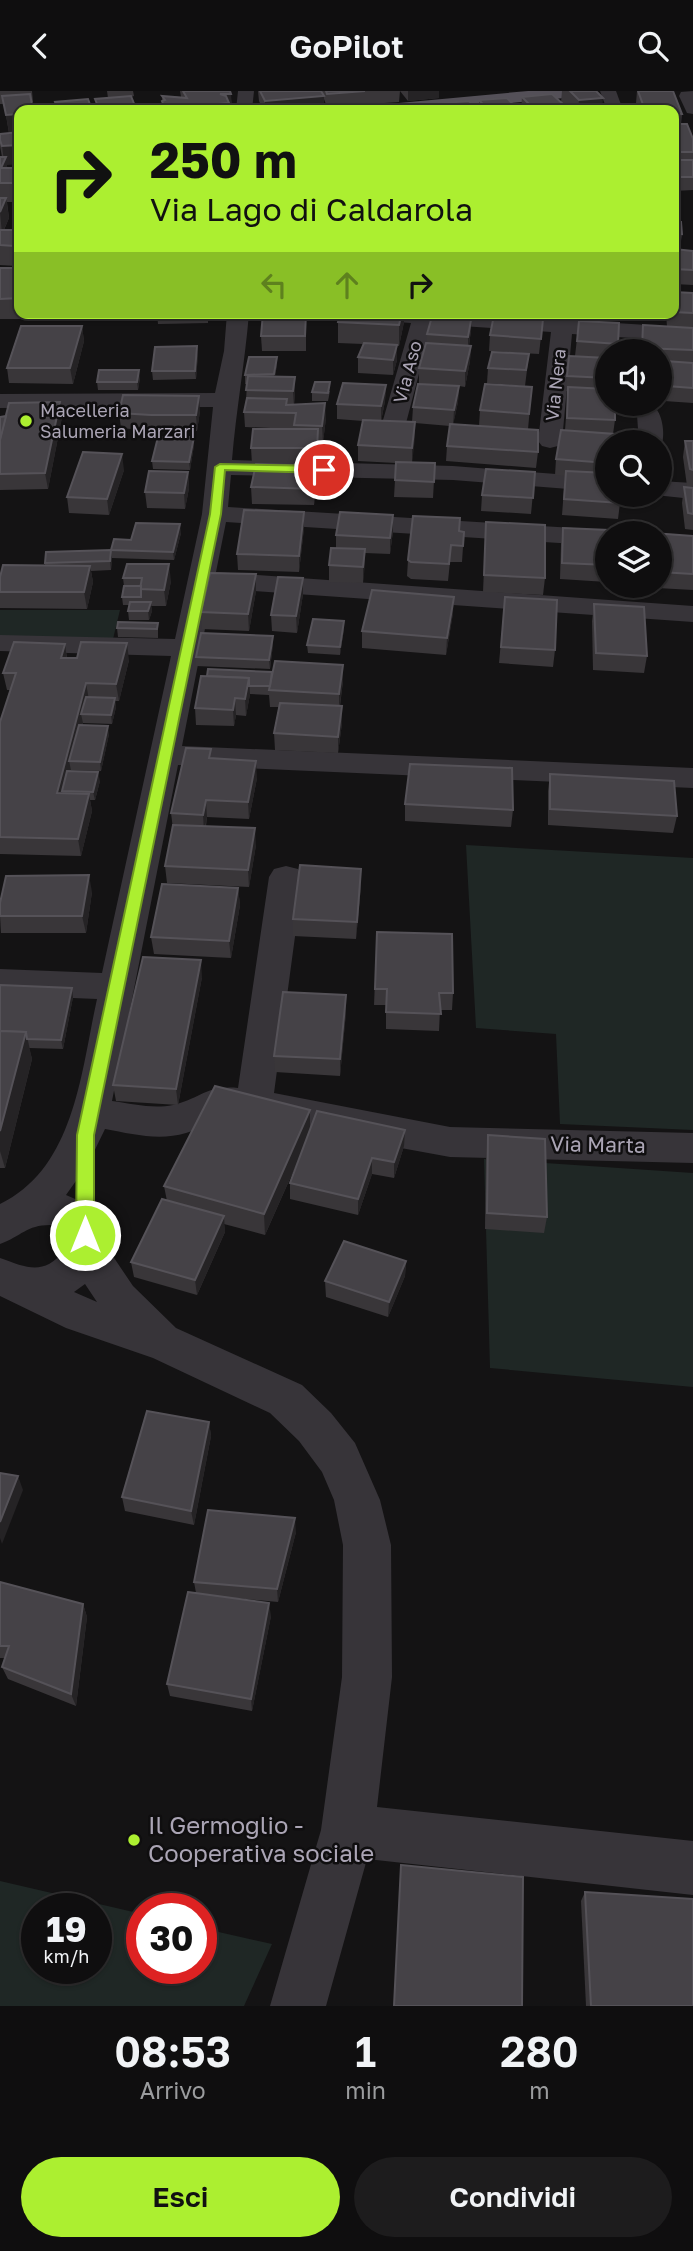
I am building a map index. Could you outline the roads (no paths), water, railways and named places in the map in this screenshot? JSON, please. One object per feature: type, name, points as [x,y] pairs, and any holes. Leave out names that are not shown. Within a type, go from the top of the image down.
[{"type":"main road","points":[[432,105],[586,91]]},
{"type":"street","points":[[12,1282],[44,1287],[62,1279],[77,1266],[85,1242],[88,1123],[215,514],[225,400],[235,351],[238,319]]},
{"type":"street","name":"Via Aso","points":[[393,427],[422,319]]},
{"type":"street","points":[[448,319],[693,335]]},
{"type":"street","name":"Via Nera","points":[[550,441],[562,328]]},
{"type":"street","points":[[0,401],[225,400]]},
{"type":"street","points":[[220,467],[453,473],[595,484]]},
{"type":"street","points":[[672,490],[693,491]]},
{"type":"street","points":[[215,514],[595,537]]},
{"type":"street","points":[[201,579],[693,614]]},
{"type":"street","points":[[0,643],[187,648]]},
{"type":"street","points":[[164,755],[693,778]]},
{"type":"street","points":[[254,1104],[286,877]]},
{"type":"street","points":[[0,982],[116,987]]},
{"type":"street","name":"Via Marta","points":[[88,1123],[182,1119],[211,1104],[254,1104],[450,1142],[693,1148]]},
{"type":"street","points":[[11,1217],[62,1173],[88,1123]]},
{"type":"street","points":[[11,1217],[54,1208],[74,1217],[85,1242],[118,1299],[165,1343]]},
{"type":"street","points":[[12,1282],[81,1315],[165,1343],[286,1399],[315,1427],[339,1458],[357,1500],[367,1545],[367,1677],[348,1830],[298,2006]]},
{"type":"street","points":[[348,1830],[693,1868]]},
{"type":"place","name":"Macelleria Salumeria Marzari","points":[[26,421]]},
{"type":"place","name":"Il Germoglio - Cooperativa sociale","points":[[134,1840]]}]
